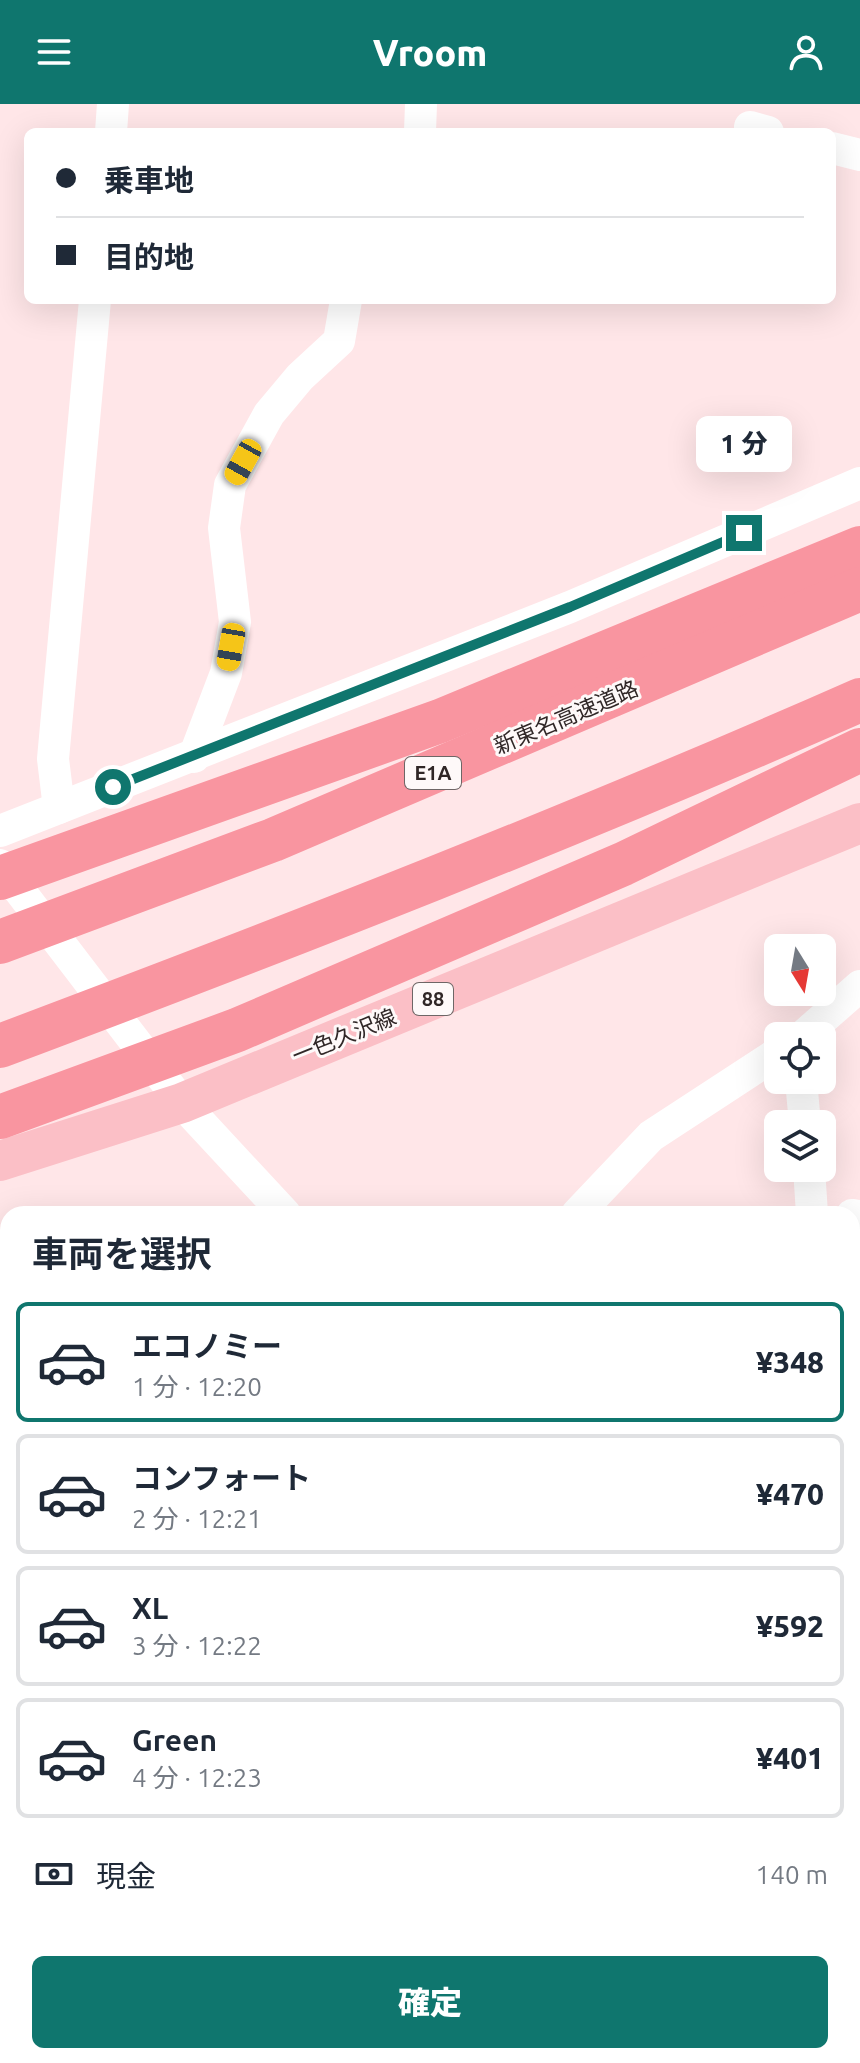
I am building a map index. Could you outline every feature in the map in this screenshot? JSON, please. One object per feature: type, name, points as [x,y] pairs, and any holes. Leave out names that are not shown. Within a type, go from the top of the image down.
[{"type":"highway","points":[[0,878],[440,721],[860,548]]},
{"type":"highway","name":"新東名高速道路","points":[[0,942],[273,840],[860,589]]},
{"type":"highway","points":[[0,1046],[303,932],[654,791],[860,700]]},
{"type":"highway","points":[[0,1117],[266,1018],[623,864],[860,750]]},
{"type":"main road","name":"一色久沢線","points":[[0,1161],[182,1103],[860,823]]},
{"type":"street","points":[[111,128],[113,104]]},
{"type":"street","points":[[420,128],[421,104]]},
{"type":"street","points":[[836,149],[860,155]]},
{"type":"street","points":[[59,808],[53,759],[95,304]]},
{"type":"street","points":[[194,757],[226,673],[235,622],[224,528],[230,485],[269,414],[300,377],[339,341],[345,304]]},
{"type":"street","points":[[0,831],[570,607],[860,483]]},
{"type":"street","points":[[0,865],[182,1103],[278,1206]]},
{"type":"street","points":[[819,1022],[860,986]]},
{"type":"street","points":[[585,1206],[651,1136],[764,1062]]},
{"type":"street","points":[[813,1182],[819,1206]]},
{"type":"route","points":[[113,787],[570,607],[744,533]]}]
